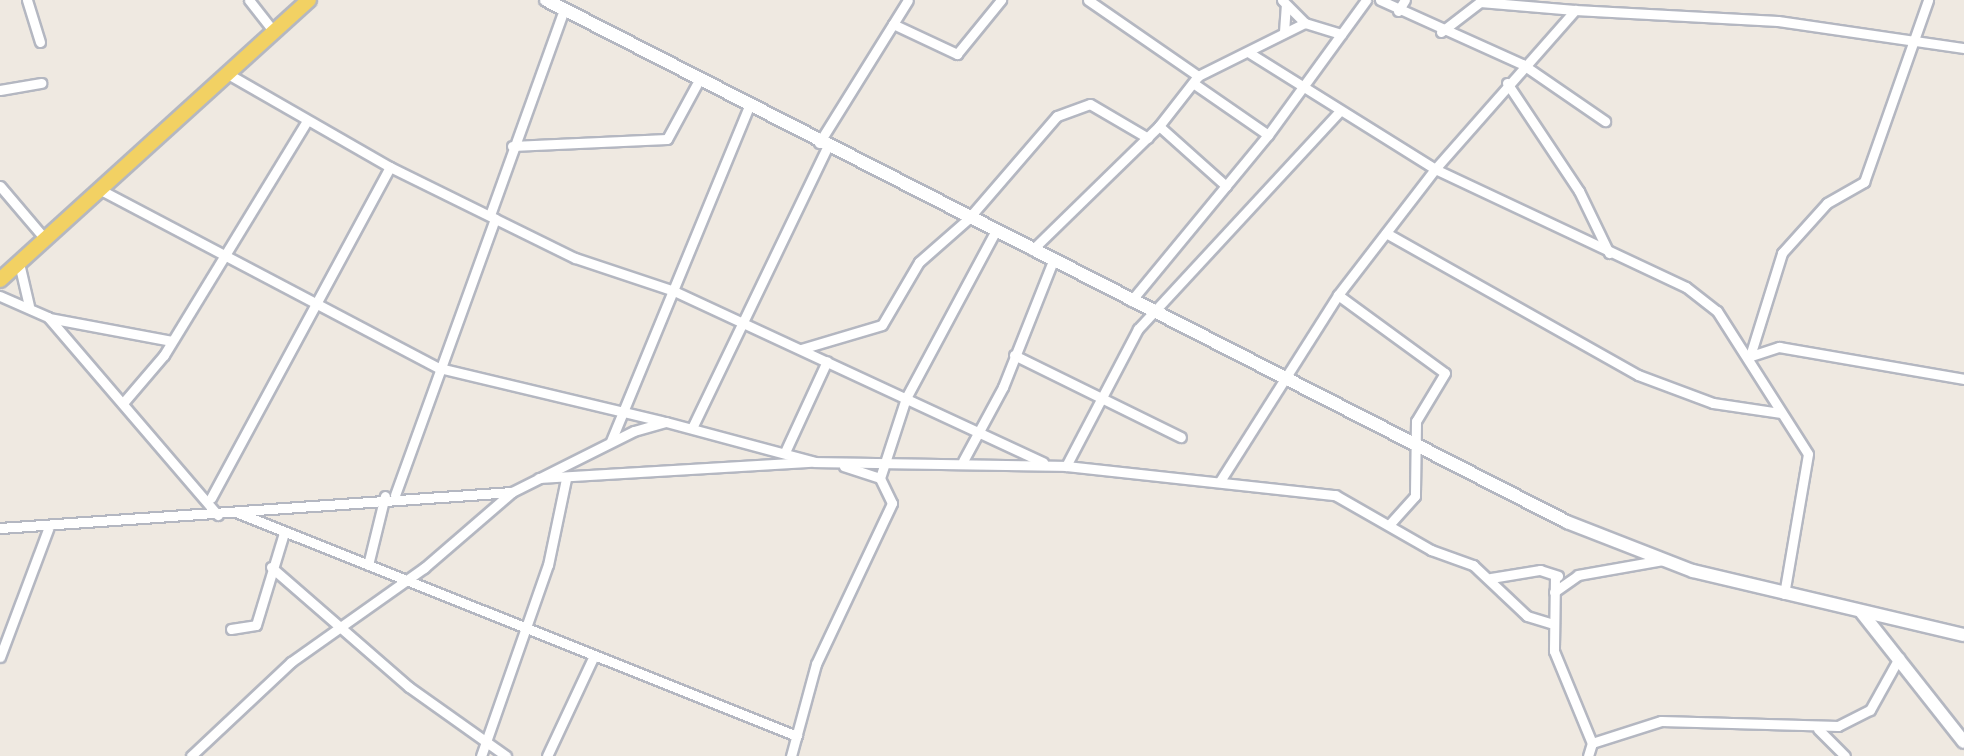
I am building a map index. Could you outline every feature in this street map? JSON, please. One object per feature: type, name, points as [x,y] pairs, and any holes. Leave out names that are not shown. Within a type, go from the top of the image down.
[{"type":"main road","points":[[0,280],[309,0]]},
{"type":"street","points":[[27,0],[40,42]]},
{"type":"street","points":[[249,0],[274,32]]},
{"type":"street","points":[[546,0],[823,146],[1283,377],[1398,440],[1663,560],[1784,594],[1964,635]]},
{"type":"street","points":[[692,428],[744,323],[823,146],[908,0]]},
{"type":"street","points":[[893,24],[957,54],[1001,0]]},
{"type":"street","points":[[1088,0],[1268,135]]},
{"type":"street","points":[[1131,301],[1268,135],[1366,0]]},
{"type":"street","points":[[1380,0],[1441,32],[1522,64],[1605,121]]},
{"type":"street","points":[[1398,11],[1405,0]]},
{"type":"street","points":[[1748,357],[1782,253],[1827,203],[1864,182],[1928,0]]},
{"type":"street","points":[[1441,32],[1480,2],[1575,10],[1592,4],[1913,37],[1964,48]]},
{"type":"street","points":[[1284,3],[1305,23],[1341,34]]},
{"type":"street","points":[[1284,3],[1284,32]]},
{"type":"street","points":[[368,565],[390,495],[493,217],[512,146],[564,9]]},
{"type":"street","points":[[1220,481],[1223,468],[1338,295],[1435,169],[1522,64],[1575,10]]},
{"type":"street","points":[[1032,250],[1148,138],[1196,79],[1305,23]]},
{"type":"street","points":[[1248,52],[1339,112],[1435,169],[1703,298],[1748,357],[1810,462],[1784,594]]},
{"type":"street","points":[[228,74],[390,167],[575,258],[674,291],[1049,465]]},
{"type":"street","points":[[512,146],[667,139],[699,80]]},
{"type":"street","points":[[0,90],[41,83]]},
{"type":"street","points":[[1507,83],[1579,191],[1609,253]]},
{"type":"street","points":[[611,441],[619,410],[674,291],[749,107]]},
{"type":"street","points":[[801,349],[882,325],[919,262],[968,219],[1057,116],[1074,107],[1106,109],[1148,138]]},
{"type":"street","points":[[1066,466],[1127,344],[1339,112]]},
{"type":"street","points":[[123,403],[172,341],[307,121]]},
{"type":"street","points":[[1159,126],[1226,186]]},
{"type":"street","points":[[211,498],[390,167]]},
{"type":"street","points":[[0,186],[46,240]]},
{"type":"street","points":[[101,190],[313,307],[439,368],[692,428],[815,462]]},
{"type":"street","points":[[880,478],[881,461],[906,398],[995,232]]},
{"type":"street","points":[[1386,233],[1652,381],[1713,403],[1781,413]]},
{"type":"street","points":[[963,461],[981,434],[1053,261]]},
{"type":"street","points":[[19,263],[29,306]]},
{"type":"street","points":[[1338,295],[1443,368],[1416,421],[1398,440]]},
{"type":"street","points":[[0,296],[29,306],[48,317],[211,498],[218,515]]},
{"type":"street","points":[[48,317],[172,341]]},
{"type":"street","points":[[1748,357],[1779,347],[1964,379]]},
{"type":"street","points":[[1014,355],[1181,437]]},
{"type":"street","points":[[785,452],[827,361]]},
{"type":"street","points":[[1390,524],[1415,496],[1416,421]]},
{"type":"street","points":[[191,756],[338,626],[408,579],[512,492],[611,441],[666,422]]},
{"type":"street","points":[[536,478],[566,479],[815,462],[881,461],[963,461],[1205,476],[1220,481],[1335,495],[1491,578],[1527,616],[1550,623]]},
{"type":"street","points":[[791,756],[852,579],[889,513],[891,494],[880,478],[837,463]]},
{"type":"street","points":[[1205,476],[1223,468]]},
{"type":"street","points":[[481,756],[524,631],[566,479]]},
{"type":"street","points":[[0,528],[48,529],[218,515],[390,495],[512,492]]},
{"type":"street","points":[[236,512],[283,536],[408,579],[524,631],[797,736]]},
{"type":"street","points":[[0,657],[48,529]]},
{"type":"street","points":[[231,629],[256,625],[267,579],[283,536]]},
{"type":"street","points":[[1491,578],[1540,570],[1566,580],[1663,560]]},
{"type":"street","points":[[271,567],[338,626],[506,756]]},
{"type":"street","points":[[1555,576],[1550,623],[1592,743],[1588,756]]},
{"type":"street","points":[[267,579],[280,577]]},
{"type":"street","points":[[1554,592],[1566,580]]},
{"type":"street","points":[[1862,613],[1964,742]]},
{"type":"street","points":[[547,756],[593,658]]},
{"type":"street","points":[[1592,743],[1636,726],[1690,718],[1818,729],[1870,710],[1899,658]]},
{"type":"street","points":[[782,728],[801,721]]},
{"type":"street","points":[[1818,729],[1845,756]]}]
